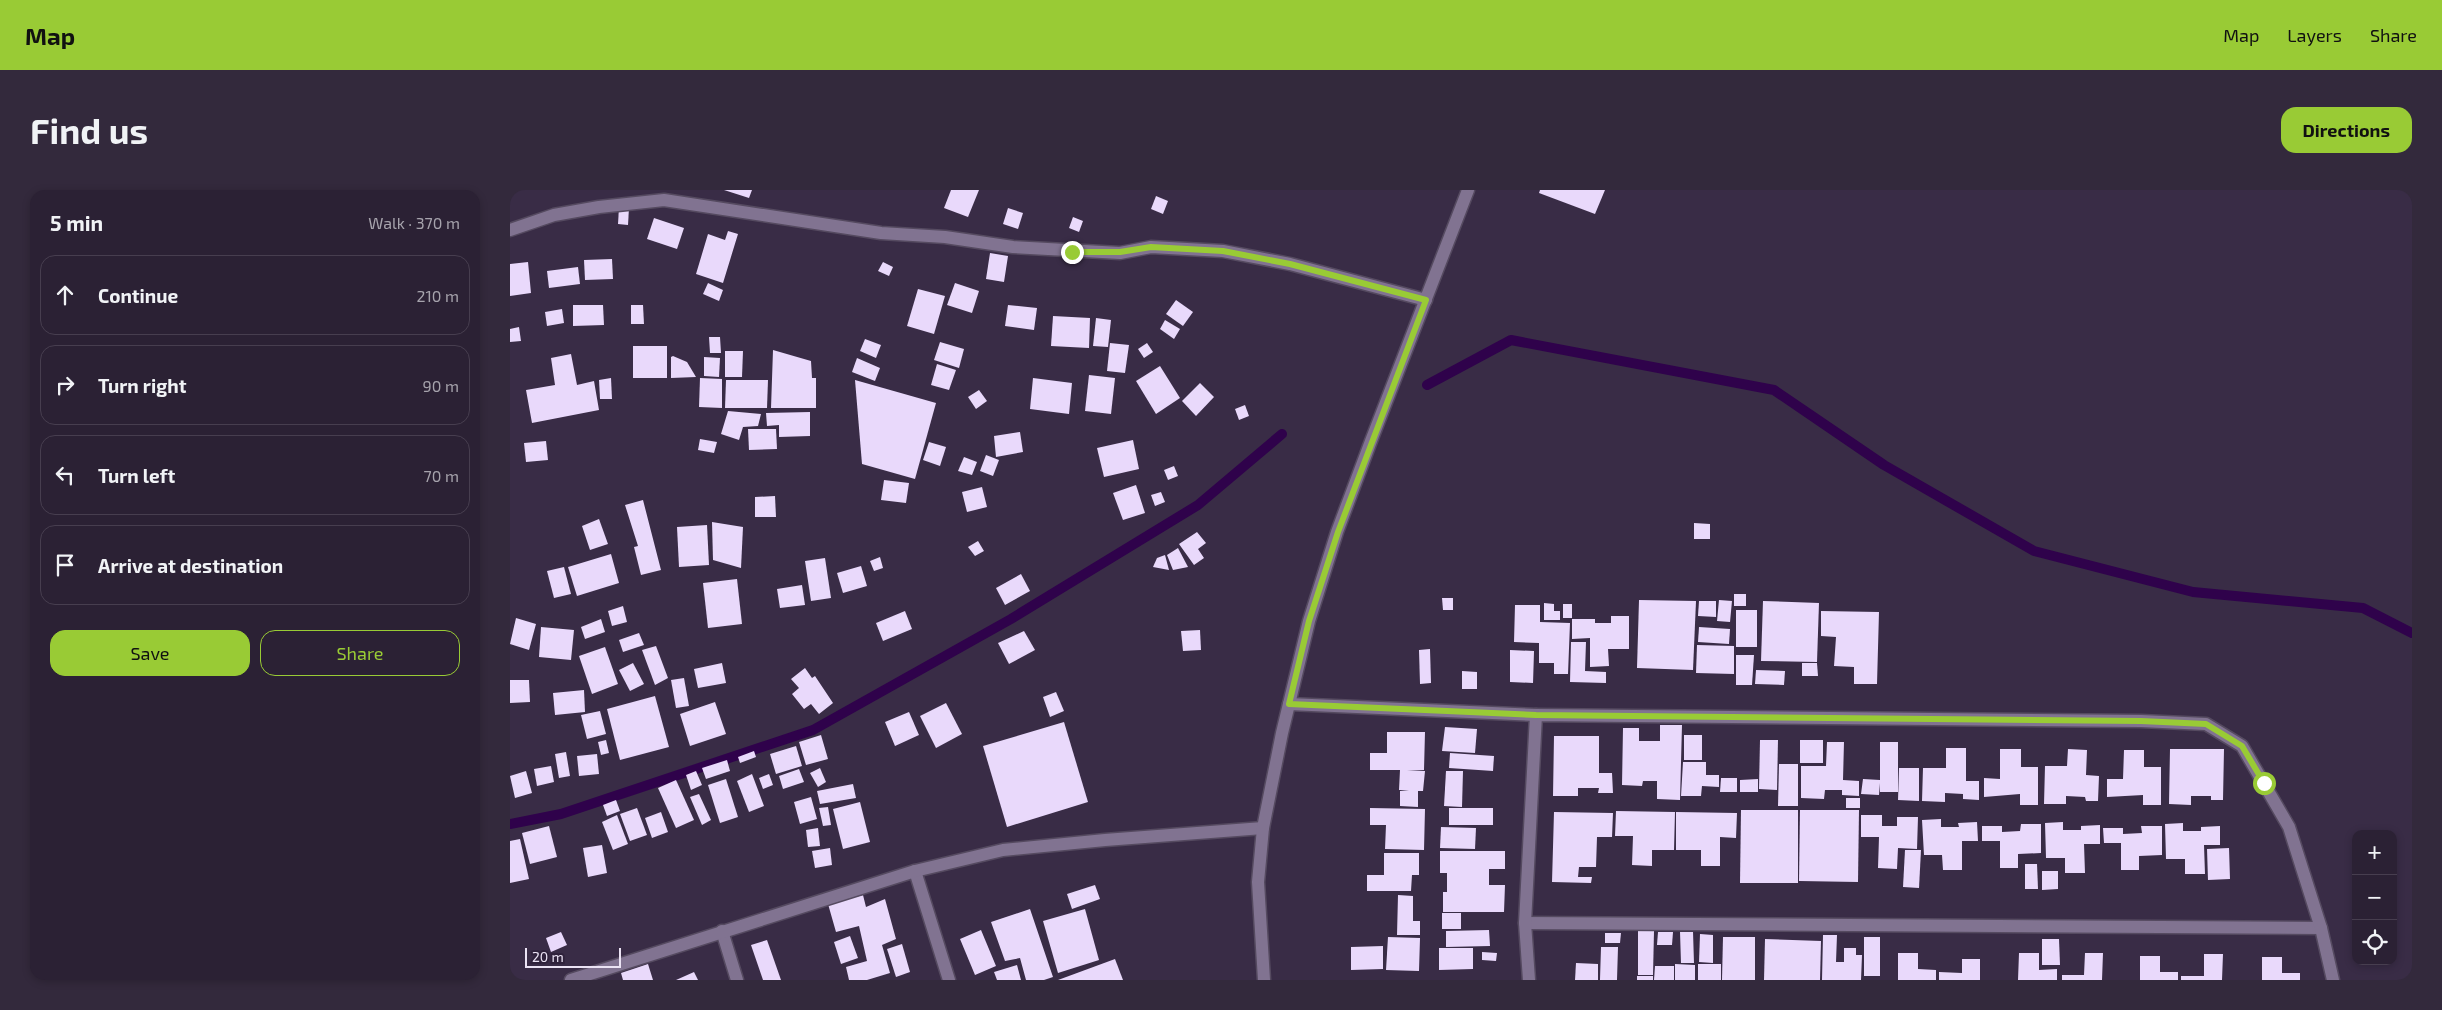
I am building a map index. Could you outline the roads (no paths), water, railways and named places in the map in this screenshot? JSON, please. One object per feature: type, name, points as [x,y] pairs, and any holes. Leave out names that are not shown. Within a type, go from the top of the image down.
[{"type":"street","points":[[1264,980],[1258,882],[1263,828],[1289,704],[1309,621],[1338,532],[1468,190]]},
{"type":"street","points":[[510,230],[554,215],[599,207],[664,200],[881,233],[945,237],[1013,247],[1120,252],[1151,247],[1223,251],[1290,264],[1426,300]]},
{"type":"street","points":[[1289,704],[1536,715],[2141,721],[2206,724],[2242,746],[2289,827],[2321,928],[2334,980]]},
{"type":"street","points":[[1529,980],[1525,923],[1536,715]]},
{"type":"street","points":[[572,980],[915,870],[1003,850],[1263,828]]},
{"type":"street","points":[[915,870],[949,980]]},
{"type":"street","points":[[1525,923],[2321,928]]},
{"type":"street","points":[[722,931],[737,980]]},
{"type":"waterway","points":[[1427,385],[1511,340],[1774,390],[1884,465],[2034,551],[2193,592],[2363,608],[2412,633]]},
{"type":"waterway","points":[[510,824],[561,814],[813,730],[1011,619],[1198,505],[1282,434]]}]
